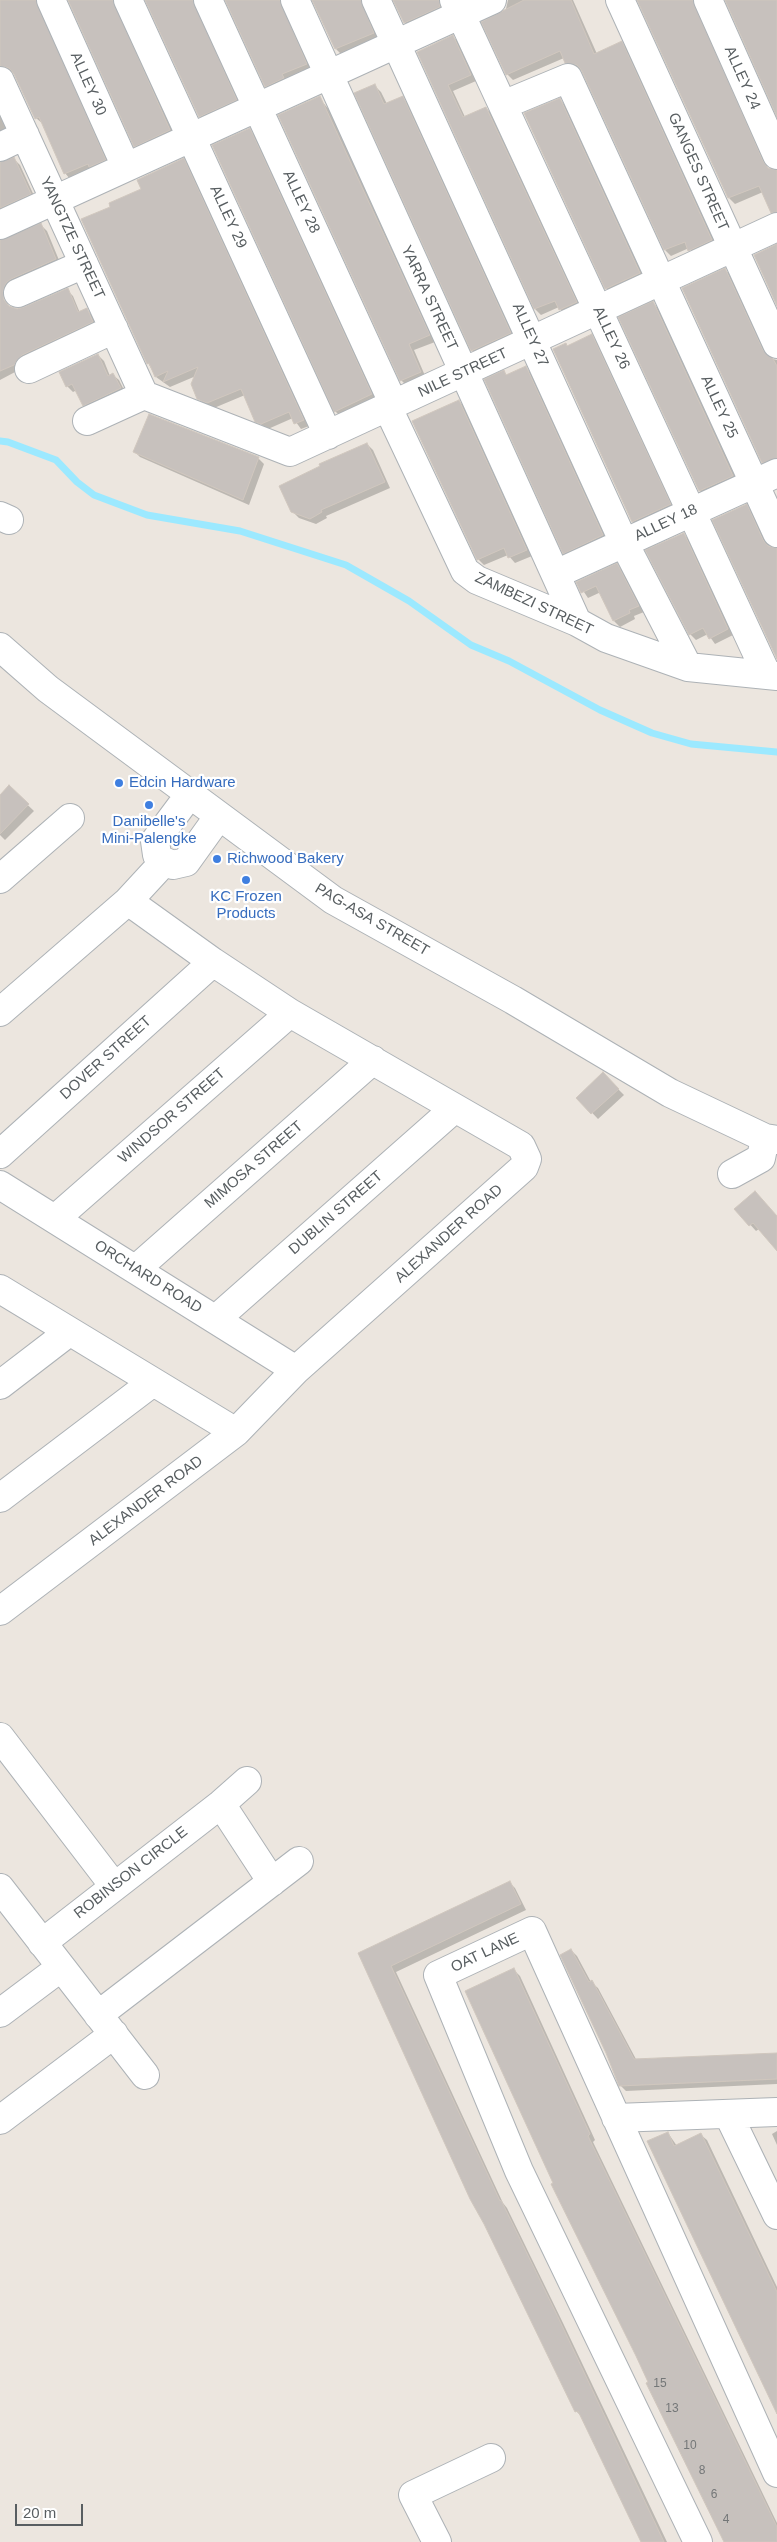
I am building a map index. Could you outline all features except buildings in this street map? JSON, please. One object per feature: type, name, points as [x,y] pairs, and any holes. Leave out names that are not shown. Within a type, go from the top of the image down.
[{"type":"street","name":"ALLEY 30","points":[[50,0],[126,167]]},
{"type":"street","name":"ALLEY 29","points":[[128,0],[328,435]]},
{"type":"street","name":"ALLEY 28","points":[[208,0],[391,406]]},
{"type":"street","name":"YARRA STREET","points":[[295,0],[327,75],[578,622]]},
{"type":"street","name":"ALLEY 27","points":[[376,0],[624,542],[688,667]]},
{"type":"street","points":[[0,225],[397,44],[458,7],[492,0]]},
{"type":"street","name":"GANGES STREET","points":[[620,0],[777,344]]},
{"type":"street","name":"ALLEY 24","points":[[708,0],[777,155]]},
{"type":"street","name":"ALLEY 26","points":[[458,7],[692,512],[772,676]]},
{"type":"street","name":"ALLEY 25","points":[[503,105],[568,78],[661,281],[766,478],[777,533]]},
{"type":"street","name":"YANGTZE STREET","points":[[0,81],[144,395]]},
{"type":"street","points":[[0,146],[25,135]]},
{"type":"street","name":"NILE STREET","points":[[144,395],[290,452],[777,227]]},
{"type":"street","points":[[18,293],[84,264]]},
{"type":"street","points":[[28,369],[114,329]]},
{"type":"street","points":[[87,421],[144,395]]},
{"type":"street","name":"ZAMBEZI STREET","points":[[391,406],[465,571],[477,580],[578,622],[606,638],[688,667],[772,676]]},
{"type":"street","name":"ALLEY 18","points":[[556,574],[766,478]]},
{"type":"street","name":"PAG-ASA STREET","points":[[0,647],[48,688],[332,900],[513,1000],[670,1093],[771,1139]]},
{"type":"street","points":[[190,794],[155,841],[157,855],[164,862],[173,865],[186,862],[219,816]]},
{"type":"street","points":[[3,872],[70,818]]},
{"type":"street","points":[[0,1012],[128,901],[164,862]]},
{"type":"street","name":"ALEXANDER ROAD","points":[[0,1611],[236,1432],[296,1370],[524,1167],[527,1159],[521,1146],[290,1013],[213,962],[128,901]]},
{"type":"street","name":"DOVER STREET","points":[[0,1154],[213,962]]},
{"type":"street","name":"WINDSOR STREET","points":[[54,1219],[290,1013]]},
{"type":"street","name":"MIMOSA STREET","points":[[136,1270],[373,1060]]},
{"type":"street","name":"DUBLIN STREET","points":[[216,1319],[455,1108]]},
{"type":"street","points":[[732,1174],[761,1158],[771,1139]]},
{"type":"street","name":"ORCHARD ROAD","points":[[0,1185],[296,1370]]},
{"type":"street","points":[[0,1289],[236,1432]]},
{"type":"street","points":[[0,1385],[69,1332]]},
{"type":"street","points":[[0,1498],[153,1382]]},
{"type":"street","points":[[0,1737],[114,1886]]},
{"type":"street","name":"ROBINSON CIRCLE","points":[[42,1942],[221,1804],[247,1781]]},
{"type":"street","points":[[221,1804],[272,1882]]},
{"type":"street","points":[[0,2120],[106,2024],[299,1861]]},
{"type":"street","points":[[1,1891],[146,2075]]},
{"type":"street","name":"OAT LANE","points":[[616,2118],[532,1931],[438,1975],[519,2171],[698,2542]]},
{"type":"street","points":[[0,2013],[60,1968]]},
{"type":"street","points":[[777,2112],[729,2116],[616,2118],[777,2473]]},
{"type":"street","points":[[729,2116],[777,2215]]},
{"type":"street","points":[[437,2542],[413,2496],[490,2458]]},
{"type":"waterway","points":[[0,441],[8,442],[56,460],[77,482],[94,495],[147,515],[240,531],[346,565],[409,601],[471,645],[509,661],[600,710],[652,733],[691,744],[777,752]]},
{"type":"place","name":"Edcin Hardware","points":[[119,783]]},
{"type":"place","name":"Danibelle's Mini-Palengke","points":[[149,805]]},
{"type":"place","name":"Richwood Bakery","points":[[217,859]]},
{"type":"place","name":"KC Frozen Products","points":[[246,880]]}]
